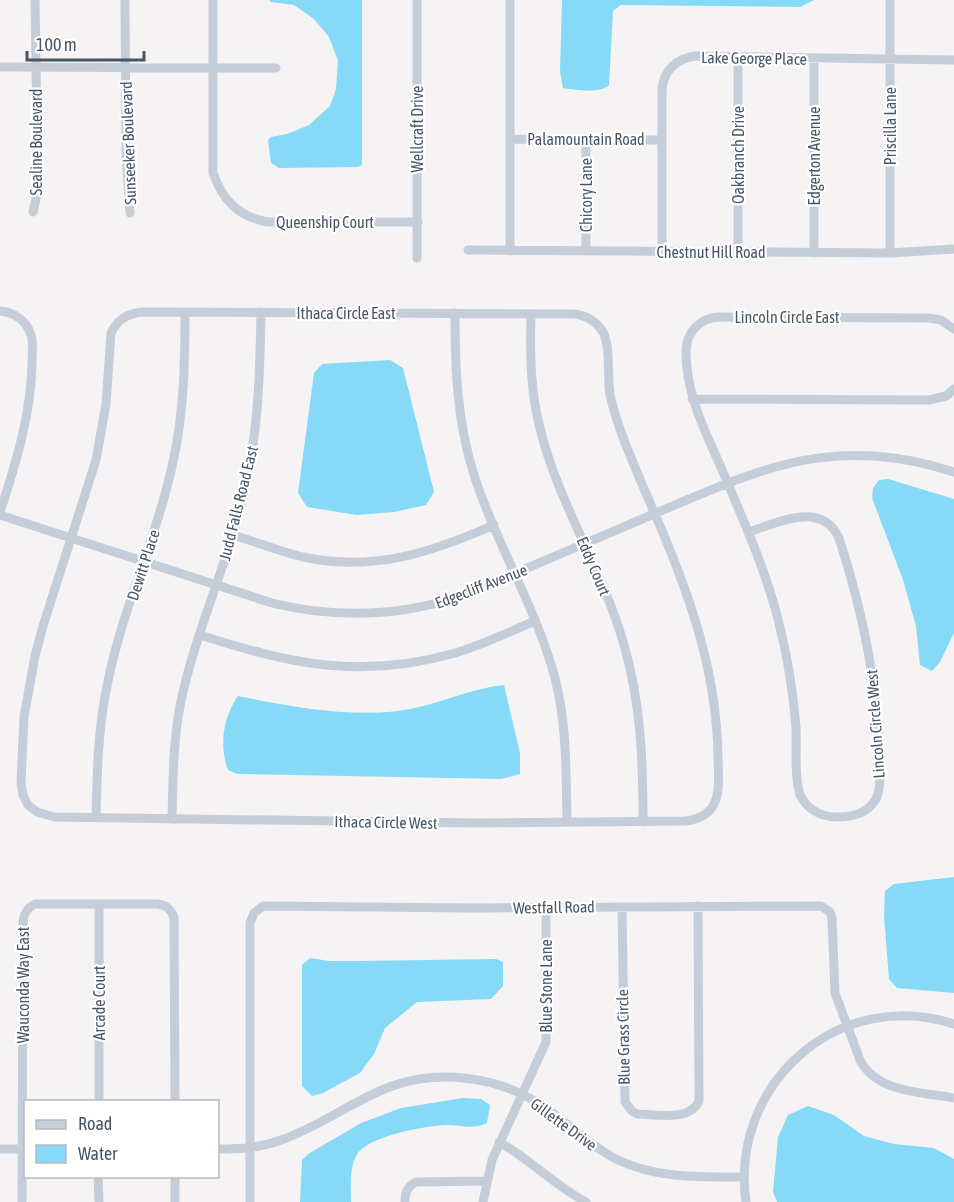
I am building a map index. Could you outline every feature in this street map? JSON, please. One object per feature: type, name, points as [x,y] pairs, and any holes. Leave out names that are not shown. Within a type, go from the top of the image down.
[{"type":"street","name":"Sealine Boulevard","points":[[33,212],[38,191],[35,0]]},
{"type":"street","name":"Sunseeker Boulevard","points":[[125,0],[126,154],[130,213]]},
{"type":"street","name":"Queenship Court","points":[[213,0],[213,173],[217,185],[232,207],[255,220],[268,222],[418,222]]},
{"type":"street","name":"Wellcraft Drive","points":[[417,0],[417,258]]},
{"type":"street","points":[[510,0],[510,251]]},
{"type":"street","name":"Priscilla Lane","points":[[890,0],[890,253]]},
{"type":"street","name":"Lake George Place","points":[[662,252],[662,89],[664,78],[670,68],[680,60],[690,57],[738,57],[954,60]]},
{"type":"street","name":"Oakbranch Drive","points":[[738,57],[738,252]]},
{"type":"street","name":"Edgerton Avenue","points":[[814,58],[814,253]]},
{"type":"street","points":[[0,67],[276,68]]},
{"type":"street","name":"Palamountain Road","points":[[510,139],[662,140]]},
{"type":"street","name":"Chicory Lane","points":[[586,139],[586,251]]},
{"type":"street","name":"Chestnut Hill Road","points":[[468,250],[890,253],[954,249]]},
{"type":"street","points":[[0,311],[11,313],[25,323],[31,333],[33,345],[32,378],[25,429],[0,514]]},
{"type":"street","name":"Ithaca Circle East","points":[[72,538],[96,460],[102,432],[106,404],[109,339],[113,328],[121,319],[137,312],[579,315],[595,322],[602,331],[606,342],[608,377],[615,415],[655,514]]},
{"type":"street","name":"Dewitt Place","points":[[96,818],[97,765],[102,708],[115,652],[166,492],[179,432],[184,370],[185,312]]},
{"type":"street","name":"Judd Falls Road East","points":[[172,819],[176,732],[188,674],[232,535],[247,480],[255,437],[261,372],[261,312]]},
{"type":"street","points":[[454,313],[454,368],[461,426],[475,477],[550,661],[560,703],[566,755],[567,822]]},
{"type":"street","name":"Eddy Court","points":[[531,314],[532,387],[540,428],[552,465],[613,610],[633,678],[641,735],[643,822]]},
{"type":"street","name":"Lincoln Circle East","points":[[728,483],[692,399],[686,369],[686,345],[693,329],[708,319],[719,317],[929,318],[941,320],[954,329]]},
{"type":"street","points":[[692,399],[929,400],[946,396],[954,389]]},
{"type":"street","name":"Edgecliff Avenue","points":[[0,514],[216,585],[295,608],[364,615],[439,603],[776,465],[839,455],[897,458],[954,472]]},
{"type":"street","name":"Lincoln Circle West","points":[[728,483],[769,586],[785,650],[795,716],[800,795],[806,805],[819,815],[831,817],[858,814],[872,804],[879,789],[877,712],[861,612],[838,538],[833,528],[824,520],[807,515],[748,532]]},
{"type":"street","name":"Ithaca Circle West","points":[[72,538],[43,626],[29,686],[22,748],[21,789],[28,805],[42,815],[96,818],[474,823],[686,821],[697,819],[711,808],[717,798],[719,787],[716,720],[706,659],[688,596],[655,514]]},
{"type":"street","points":[[232,535],[306,557],[345,562],[369,562],[416,555],[494,525]]},
{"type":"street","points":[[200,634],[263,654],[306,663],[356,667],[382,666],[456,652],[535,621]]},
{"type":"street","name":"Wauconda Way East","points":[[22,1202],[24,916],[30,907],[35,904],[157,904],[168,907],[174,916],[174,1100]]},
{"type":"street","name":"Arcade Court","points":[[99,904],[99,1100]]},
{"type":"street","name":"Westfall Road","points":[[251,1148],[250,923],[258,909],[268,905],[622,907],[815,905],[826,908],[832,918],[834,987],[862,1065],[878,1081],[893,1087],[954,1098]]},
{"type":"street","name":"Blue Grass Circle","points":[[622,907],[625,1102],[637,1114],[682,1114],[693,1110],[699,1101],[698,906]]},
{"type":"street","name":"Blue Stone Lane","points":[[483,1202],[486,1181],[499,1142],[544,1048],[547,1036],[546,907]]},
{"type":"street","points":[[746,1202],[744,1177],[746,1146],[760,1104],[782,1072],[810,1046],[847,1026],[876,1018],[895,1016],[933,1018],[954,1024]]},
{"type":"street","name":"Gillette Drive","points":[[219,1149],[251,1148],[280,1141],[365,1096],[397,1084],[443,1077],[464,1078],[522,1094],[551,1112],[602,1151],[638,1168],[683,1177],[744,1177]]},
{"type":"street","points":[[499,1142],[514,1150],[586,1202]]},
{"type":"street","points":[[250,1202],[251,1148]]},
{"type":"street","points":[[0,1149],[24,1149]]},
{"type":"street","points":[[99,1178],[99,1202]]},
{"type":"street","points":[[175,1178],[175,1202]]},
{"type":"street","points":[[405,1202],[407,1189],[416,1182],[486,1181]]},
{"type":"street","points":[[564,1202],[567,1190]]},
{"type":"water","points":[[269,0],[362,0],[362,165],[358,167],[279,168],[271,163],[268,140],[271,137],[287,134],[309,125],[330,106],[336,89],[338,61],[329,37],[314,19],[294,5]]},
{"type":"water","points":[[562,0],[814,0],[800,7],[621,5],[613,11],[609,85],[599,90],[587,91],[563,88],[560,72]]},
{"type":"water","points":[[390,360],[403,368],[434,492],[426,505],[394,512],[357,515],[307,507],[298,493],[314,373],[322,364]]},
{"type":"water","points":[[888,479],[954,499],[954,633],[940,662],[932,671],[920,665],[916,626],[903,580],[872,498],[873,488],[879,480]]},
{"type":"water","points":[[504,685],[520,753],[520,774],[501,779],[237,774],[228,770],[225,761],[223,742],[226,722],[238,696],[326,711],[372,713],[415,708],[481,689]]},
{"type":"water","points":[[954,877],[954,993],[897,988],[889,979],[884,916],[885,891],[894,884]]},
{"type":"water","points":[[310,958],[329,961],[496,959],[503,962],[503,986],[491,999],[417,1002],[385,1028],[374,1054],[360,1073],[323,1093],[312,1096],[302,1086],[302,965]]},
{"type":"water","points":[[463,1098],[481,1099],[490,1105],[487,1123],[472,1127],[446,1125],[424,1127],[397,1133],[371,1143],[356,1156],[351,1173],[351,1202],[300,1202],[302,1160],[308,1154],[361,1123],[401,1108]]},
{"type":"water","points":[[808,1106],[834,1115],[864,1136],[894,1144],[934,1148],[954,1159],[954,1202],[777,1202],[773,1192],[778,1137],[788,1115]]}]
